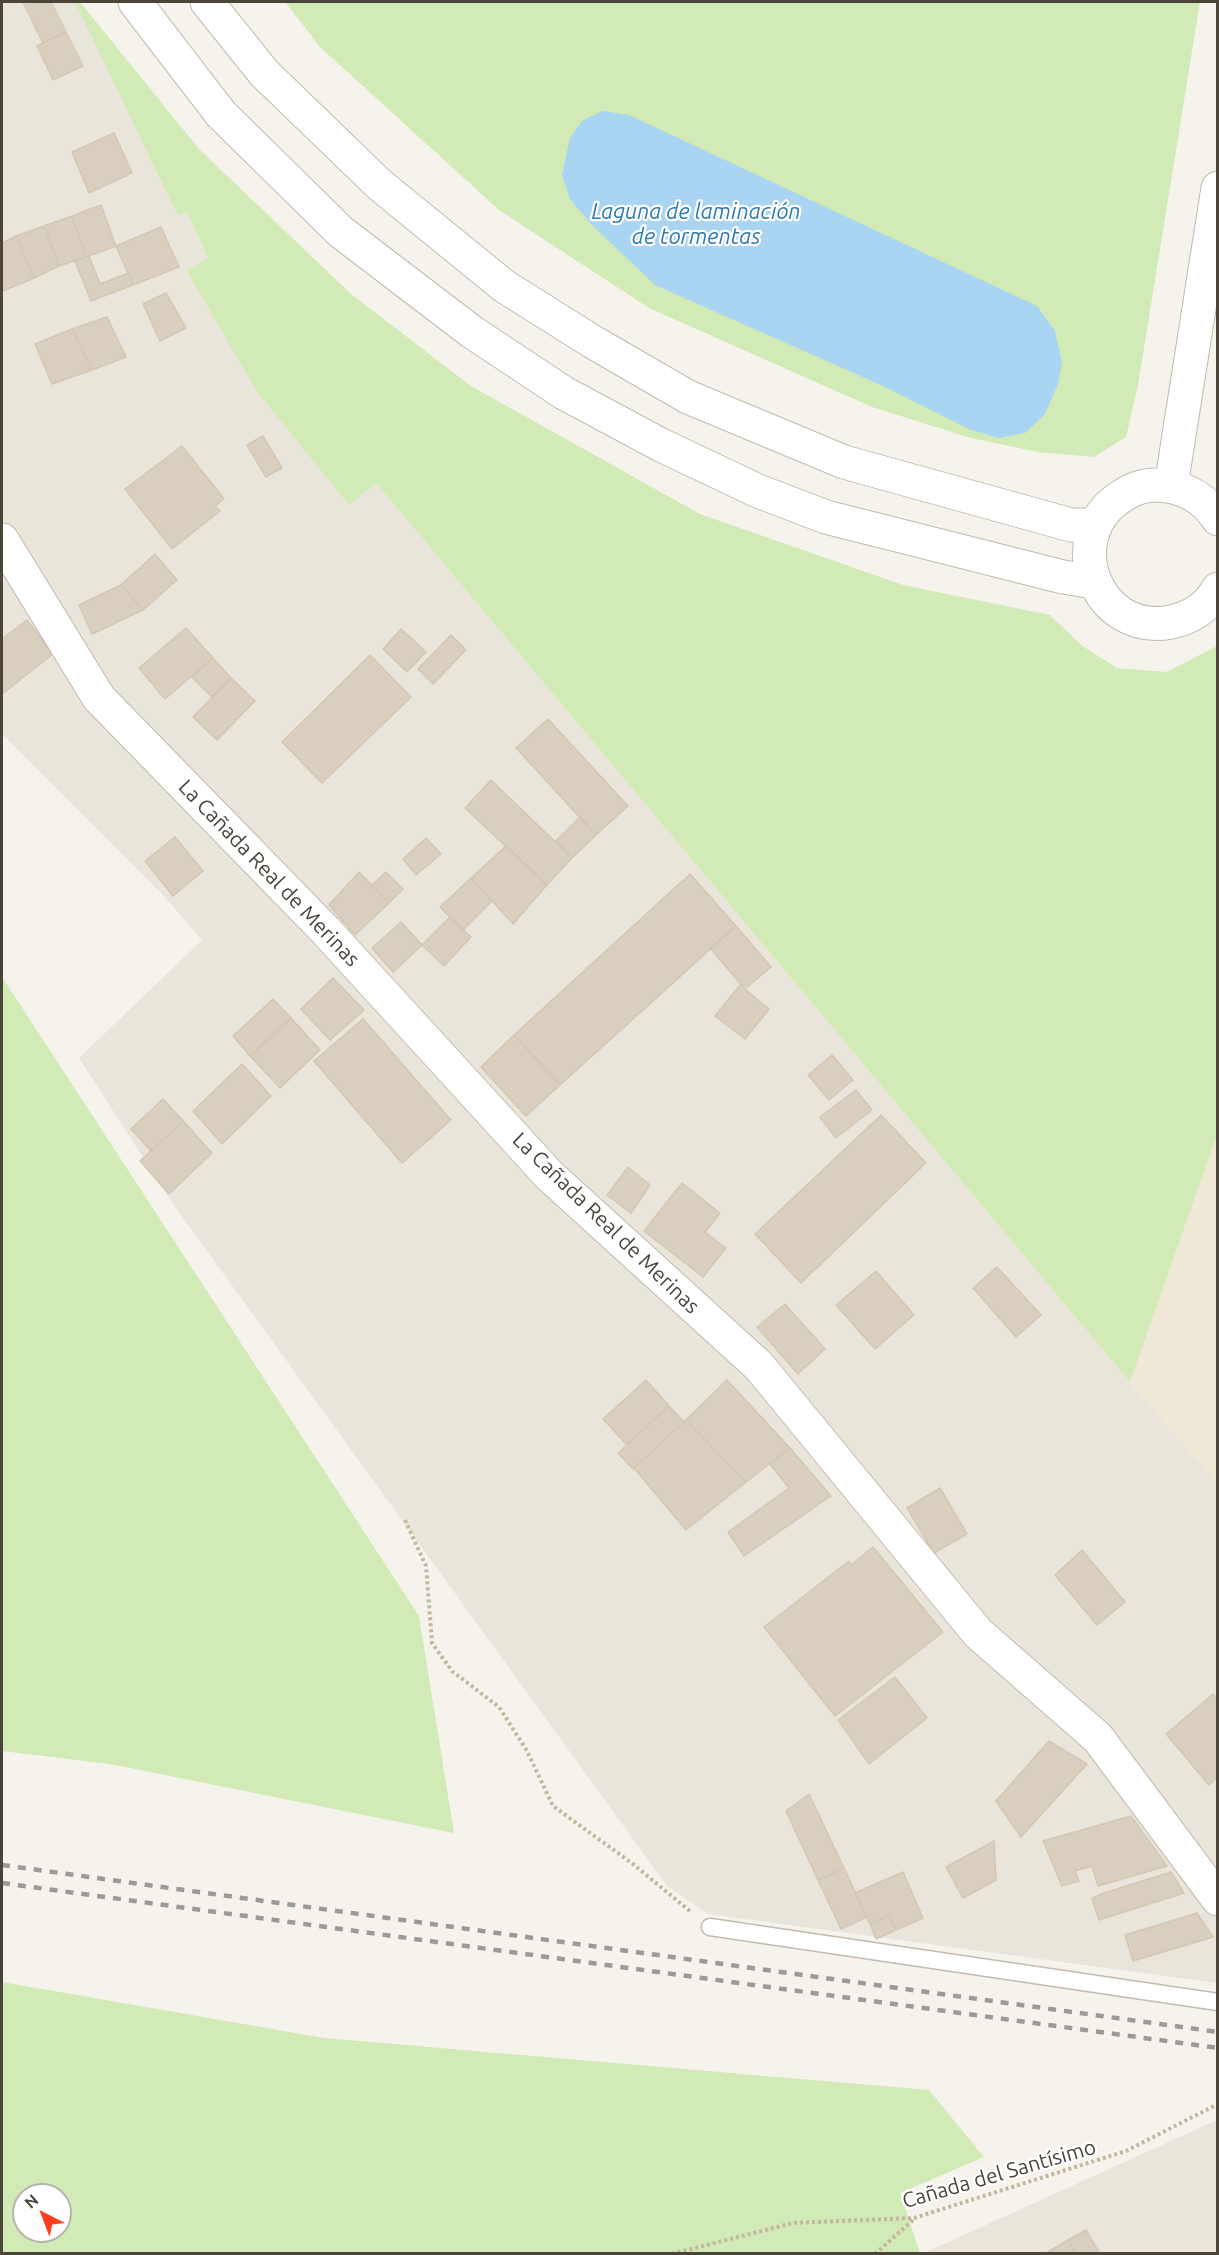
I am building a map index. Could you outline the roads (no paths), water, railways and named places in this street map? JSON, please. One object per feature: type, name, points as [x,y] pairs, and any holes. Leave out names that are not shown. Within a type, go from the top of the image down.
[{"type":"street","points":[[135,2],[221,114],[341,232],[472,332],[564,393],[661,445],[748,486],[826,517],[1063,577],[1094,582]]},
{"type":"street","points":[[207,2],[264,74],[380,186],[504,286],[593,342],[688,397],[844,462],[1071,525],[1096,525]]},
{"type":"street","points":[[1171,486],[1218,188]]},
{"type":"street","points":[[1217,592],[1200,610],[1182,620],[1161,624],[1140,621],[1121,614],[1105,600],[1094,582],[1089,563],[1090,543],[1096,525],[1106,508],[1127,492],[1153,485],[1171,486],[1199,499],[1218,519]]},
{"type":"street","name":"La Cañada Real de Merinas","points":[[2,540],[99,698],[326,931],[549,1175],[759,1366],[978,1633],[1098,1738],[1218,1899]]},
{"type":"lane","points":[[710,1927],[1218,2002]]},
{"type":"water","name":"Laguna de laminación de tormentas","points":[[602,111],[629,115],[1037,306],[1055,331],[1062,362],[1058,384],[1045,414],[1025,433],[999,438],[971,430],[883,386],[655,285],[591,224],[570,199],[562,175],[570,138],[582,121]]},
{"type":"railway","points":[[2,1865],[1218,2032]]},
{"type":"railway","points":[[2,1883],[1218,2048]]}]
